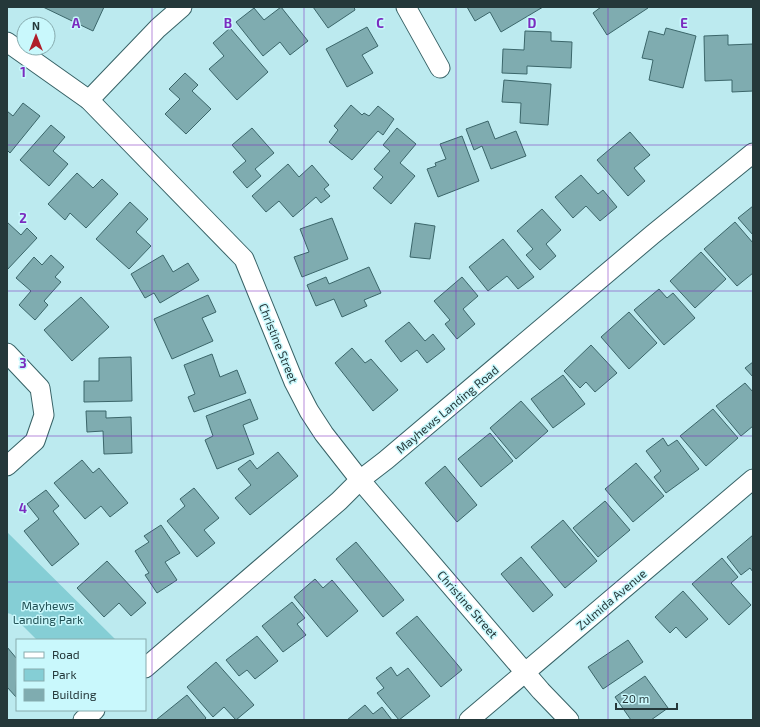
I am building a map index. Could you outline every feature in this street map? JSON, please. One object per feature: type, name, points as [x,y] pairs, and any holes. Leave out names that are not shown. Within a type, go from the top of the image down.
[{"type":"street","points":[[89,100],[158,28],[182,7]]},
{"type":"street","points":[[406,7],[440,68]]},
{"type":"street","name":"Christine Street","points":[[7,42],[89,100],[244,259],[297,388],[324,434],[360,480],[541,691],[569,720]]},
{"type":"street","name":"Mayhews Landing Road","points":[[146,667],[333,506],[360,480],[386,460],[652,235],[753,153]]},
{"type":"street","points":[[7,353],[40,388],[44,415],[35,441],[7,466]]},
{"type":"street","name":"Zulmida Avenue","points":[[469,720],[753,480]]},
{"type":"street","points":[[83,720],[94,711]]},
{"type":"green space","name":"Mayhews Landing Park","points":[[7,532],[115,639],[36,639],[11,614],[7,613]]},
{"type":"building","points":[[43,7],[104,7],[93,31]]},
{"type":"building","points":[[281,7],[308,41],[290,55],[280,42],[263,56],[236,22],[254,8],[264,20]]},
{"type":"building","points":[[313,7],[354,7],[355,10],[328,28]]},
{"type":"building","points":[[467,7],[543,7],[501,32],[490,12],[475,21]]},
{"type":"building","points":[[601,7],[648,8],[607,35],[593,13]]},
{"type":"building","points":[[367,27],[378,46],[362,55],[373,73],[347,87],[326,49]]},
{"type":"building","points":[[230,28],[268,72],[237,100],[209,69],[224,56],[213,43]]},
{"type":"building","points":[[666,28],[696,36],[683,88],[649,80],[653,60],[642,58],[649,31],[664,35]]},
{"type":"building","points":[[525,31],[551,32],[551,41],[572,42],[571,68],[527,66],[527,74],[502,73],[503,49],[524,50]]},
{"type":"building","points":[[728,35],[728,45],[753,44],[753,91],[732,92],[732,80],[705,81],[704,36]]},
{"type":"building","points":[[185,73],[198,85],[192,91],[211,109],[186,134],[165,114],[180,99],[169,89]]},
{"type":"building","points":[[504,80],[551,84],[548,125],[520,123],[521,103],[502,102]]},
{"type":"building","points":[[23,103],[40,116],[10,153],[7,150],[7,111],[13,116]]},
{"type":"building","points":[[351,105],[362,115],[364,113],[369,116],[378,106],[394,119],[383,135],[378,131],[352,160],[329,142],[338,130],[334,126]]},
{"type":"building","points":[[488,121],[495,139],[516,131],[526,156],[491,169],[482,146],[474,150],[466,129]]},
{"type":"building","points":[[51,125],[65,137],[53,151],[68,164],[49,186],[20,160]]},
{"type":"building","points":[[252,128],[274,153],[255,169],[261,176],[247,188],[233,172],[246,161],[232,145]]},
{"type":"building","points":[[397,128],[416,144],[400,163],[415,176],[391,204],[373,188],[383,177],[374,169],[390,151],[383,145]]},
{"type":"building","points":[[630,132],[650,155],[634,168],[645,181],[628,196],[597,160]]},
{"type":"building","points":[[462,136],[479,181],[438,197],[427,169],[436,166],[435,163],[446,159],[440,144]]},
{"type":"building","points":[[288,164],[299,177],[312,165],[329,185],[324,189],[330,196],[321,203],[316,197],[293,217],[279,201],[266,212],[252,196]]},
{"type":"building","points":[[77,173],[93,188],[102,179],[118,194],[86,228],[70,213],[65,220],[48,204]]},
{"type":"building","points":[[581,175],[598,194],[603,190],[617,207],[600,221],[586,206],[573,218],[555,197]]},
{"type":"building","points":[[130,202],[148,219],[136,232],[151,246],[129,269],[96,239]]},
{"type":"building","points":[[753,206],[753,235],[738,218]]},
{"type":"building","points":[[542,209],[561,230],[546,244],[556,256],[540,270],[526,255],[533,249],[517,231]]},
{"type":"building","points":[[332,218],[348,259],[302,277],[294,257],[309,252],[300,229]]},
{"type":"building","points":[[7,222],[21,235],[27,228],[37,238],[7,270]]},
{"type":"building","points":[[735,222],[753,243],[753,273],[737,286],[704,249]]},
{"type":"building","points":[[415,223],[435,226],[430,259],[410,257]]},
{"type":"building","points":[[503,239],[534,277],[518,289],[507,276],[488,291],[469,267]]},
{"type":"building","points":[[701,252],[726,279],[695,308],[670,281]]},
{"type":"building","points":[[51,255],[64,267],[55,277],[61,282],[44,301],[48,305],[35,320],[19,305],[31,291],[16,278],[34,257],[42,265]]},
{"type":"building","points":[[163,255],[173,272],[188,263],[199,280],[160,303],[154,293],[145,298],[131,274]]},
{"type":"building","points":[[369,267],[381,293],[364,300],[367,306],[342,317],[334,299],[316,306],[307,285],[326,277],[329,284]]},
{"type":"building","points":[[462,277],[478,296],[463,309],[475,324],[457,339],[445,324],[450,320],[434,301]]},
{"type":"building","points":[[659,289],[667,298],[673,293],[695,318],[664,345],[634,310]]},
{"type":"building","points":[[208,295],[216,312],[202,318],[213,341],[172,359],[154,319]]},
{"type":"building","points":[[81,297],[109,327],[72,361],[44,330]]},
{"type":"building","points":[[629,312],[657,343],[629,369],[601,337]]},
{"type":"building","points":[[409,322],[425,341],[433,334],[445,349],[427,363],[417,350],[401,362],[385,341]]},
{"type":"building","points":[[591,345],[617,373],[595,392],[586,382],[580,388],[564,371]]},
{"type":"building","points":[[352,348],[365,363],[371,359],[398,390],[373,411],[335,363]]},
{"type":"building","points":[[212,354],[220,377],[237,370],[246,393],[194,412],[188,397],[195,394],[184,365]]},
{"type":"building","points":[[131,357],[132,401],[84,402],[84,381],[99,381],[99,358]]},
{"type":"building","points":[[753,362],[753,377],[745,368]]},
{"type":"building","points":[[563,375],[585,404],[553,428],[531,399]]},
{"type":"building","points":[[745,383],[753,392],[753,426],[741,436],[716,406]]},
{"type":"building","points":[[250,399],[258,419],[243,425],[254,454],[217,469],[205,440],[213,436],[206,416]]},
{"type":"building","points":[[521,401],[548,431],[516,459],[490,428]]},
{"type":"building","points":[[713,409],[738,438],[706,466],[680,436]]},
{"type":"building","points":[[86,411],[106,411],[106,418],[131,417],[132,453],[104,454],[103,431],[87,432]]},
{"type":"building","points":[[490,433],[513,461],[481,487],[458,459]]},
{"type":"building","points":[[663,438],[668,446],[677,440],[699,469],[666,493],[654,477],[661,471],[646,451]]},
{"type":"building","points":[[278,452],[298,476],[250,515],[235,498],[251,485],[238,469],[250,460],[257,469]]},
{"type":"building","points":[[82,460],[93,473],[99,468],[128,503],[110,517],[101,506],[85,519],[54,483]]},
{"type":"building","points":[[636,463],[664,496],[633,522],[605,489]]},
{"type":"building","points":[[445,466],[477,505],[457,522],[425,483]]},
{"type":"building","points":[[194,488],[219,518],[204,530],[215,543],[197,557],[167,521],[185,506],[180,499]]},
{"type":"building","points":[[46,490],[59,506],[53,511],[79,544],[52,566],[24,531],[39,519],[27,504]]},
{"type":"building","points":[[605,501],[630,530],[598,557],[573,528]]},
{"type":"building","points":[[563,520],[597,561],[565,588],[531,547]]},
{"type":"building","points":[[161,525],[180,553],[165,562],[177,580],[157,593],[145,575],[149,573],[135,551],[149,542],[144,536]]},
{"type":"building","points":[[753,535],[753,572],[750,568],[741,575],[727,557]]},
{"type":"building","points":[[356,542],[404,600],[383,617],[336,559]]},
{"type":"building","points":[[521,557],[553,595],[533,612],[501,574]]},
{"type":"building","points":[[722,558],[738,577],[731,583],[751,605],[729,625],[692,584]]},
{"type":"building","points":[[107,561],[146,603],[131,616],[119,603],[104,617],[77,588]]},
{"type":"building","points":[[315,579],[323,588],[332,580],[358,611],[327,637],[294,597]]},
{"type":"building","points":[[683,591],[708,619],[686,638],[676,627],[670,633],[655,617]]},
{"type":"building","points":[[292,602],[305,618],[297,624],[306,635],[283,652],[262,626]]},
{"type":"building","points":[[417,616],[462,670],[441,687],[396,633]]},
{"type":"building","points":[[257,636],[278,661],[255,679],[247,670],[239,676],[226,660]]},
{"type":"building","points":[[628,640],[643,662],[603,689],[588,667]]},
{"type":"building","points":[[7,647],[16,658],[16,697],[7,687]]},
{"type":"building","points":[[216,662],[254,705],[236,720],[224,707],[213,717],[187,687]]},
{"type":"building","points":[[391,667],[397,676],[408,668],[430,696],[399,720],[377,693],[384,688],[376,678]]},
{"type":"building","points":[[645,676],[668,708],[651,720],[631,720],[615,697]]},
{"type":"building","points":[[187,695],[206,718],[204,720],[156,720]]},
{"type":"building","points":[[365,705],[373,714],[382,707],[392,720],[347,720]]}]
